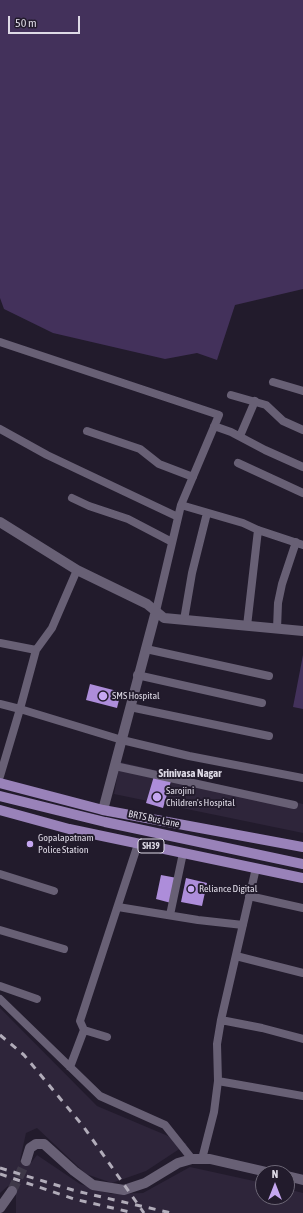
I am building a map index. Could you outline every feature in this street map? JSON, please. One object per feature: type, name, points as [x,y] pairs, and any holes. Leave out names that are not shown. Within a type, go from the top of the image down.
[{"type":"main road","points":[[0,782],[103,810],[303,847]]},
{"type":"main road","name":"BRTS Bus Lane","points":[[0,796],[105,822],[303,864]]},
{"type":"main road","name":"SH39","points":[[0,811],[69,829],[303,878]]},
{"type":"street","points":[[0,342],[219,415],[181,505],[156,611],[103,810]]},
{"type":"street","points":[[273,382],[303,391]]},
{"type":"street","points":[[231,395],[266,405],[283,421],[303,430]]},
{"type":"street","points":[[240,436],[255,402]]},
{"type":"street","points":[[214,426],[240,436],[265,450],[303,467]]},
{"type":"street","points":[[0,429],[47,455],[178,517]]},
{"type":"street","points":[[87,431],[140,449],[159,464],[193,477]]},
{"type":"street","points":[[238,463],[303,493]]},
{"type":"street","points":[[72,498],[89,506],[128,519],[172,542]]},
{"type":"street","points":[[181,505],[243,523],[258,530],[300,544],[282,584],[278,604],[277,629]]},
{"type":"street","points":[[184,620],[192,573],[207,513]]},
{"type":"street","points":[[0,522],[77,570],[147,604],[164,618],[303,632]]},
{"type":"street","points":[[248,626],[258,530]]},
{"type":"street","points":[[0,776],[36,650],[52,628],[77,570]]},
{"type":"street","points":[[0,643],[36,650]]},
{"type":"street","points":[[146,649],[269,676]]},
{"type":"street","points":[[138,675],[262,703]]},
{"type":"street","points":[[0,704],[122,740],[189,756],[303,778]]},
{"type":"street","points":[[130,707],[269,736]]},
{"type":"street","points":[[115,766],[294,805]]},
{"type":"street","points":[[70,1067],[84,1030],[80,1021],[103,946],[118,906],[138,844]]},
{"type":"street","points":[[170,915],[183,853]]},
{"type":"street","points":[[197,1158],[214,1112],[218,1082],[217,1044],[221,1020],[256,868]]},
{"type":"street","points":[[0,874],[54,890]]},
{"type":"street","points":[[250,896],[303,908]]},
{"type":"street","points":[[118,906],[243,925]]},
{"type":"street","points":[[0,930],[64,949]]},
{"type":"street","points":[[236,956],[303,973]]},
{"type":"street","points":[[0,986],[37,999]]},
{"type":"street","points":[[0,999],[100,1096],[165,1125],[197,1158]]},
{"type":"street","points":[[221,1020],[262,1028],[303,1039]]},
{"type":"street","points":[[84,1030],[107,1037]]},
{"type":"street","points":[[218,1082],[303,1096]]},
{"type":"street","points":[[26,1161],[30,1148],[36,1144],[44,1144],[74,1171],[93,1185],[124,1190],[144,1183],[178,1163],[197,1158],[210,1158],[255,1169]]},
{"type":"street","points":[[0,1208],[12,1191]]},
{"type":"shaded area","points":[[0,0],[303,0],[303,289],[235,305],[217,360],[197,353],[165,359],[53,333],[4,309],[0,298]]},
{"type":"shaded area","points":[[303,655],[303,709],[293,707]]},
{"type":"shaded area","points":[[120,762],[303,804],[303,833],[114,794]]},
{"type":"shaded area","points":[[0,1008],[97,1106],[187,1144],[146,1171],[112,1183],[86,1174],[37,1128],[26,1133],[20,1160],[30,1164],[37,1155],[80,1184],[111,1194],[143,1193],[190,1167],[255,1181],[255,1205],[295,1205],[295,1191],[303,1193],[303,1213],[16,1213],[16,1192],[8,1186],[0,1193]]},
{"type":"building","points":[[90,684],[121,692],[117,708],[86,700]]},
{"type":"building","points":[[154,776],[171,781],[163,808],[146,803]]},
{"type":"building","points":[[161,875],[177,878],[171,903],[156,899]]},
{"type":"building","points":[[186,878],[207,883],[202,906],[181,902]]},
{"type":"tunnel","points":[[12,1191],[26,1161]]},
{"type":"railway","points":[[0,1035],[24,1055],[83,1126],[144,1213]]},
{"type":"railway","points":[[0,1168],[76,1191],[171,1213]]},
{"type":"railway","points":[[0,1174],[74,1199],[134,1213]]},
{"type":"place","name":"SMS Hospital","points":[[103,696]]},
{"type":"place","name":"Sarojini Children's Hospital","points":[[157,797]]},
{"type":"place","name":"Gopalapatnam Police Station","points":[[30,844]]},
{"type":"place","name":"Reliance Digital","points":[[191,889]]},
{"type":"district","name":"Srinivasa Nagar","points":[[190,774]]}]
